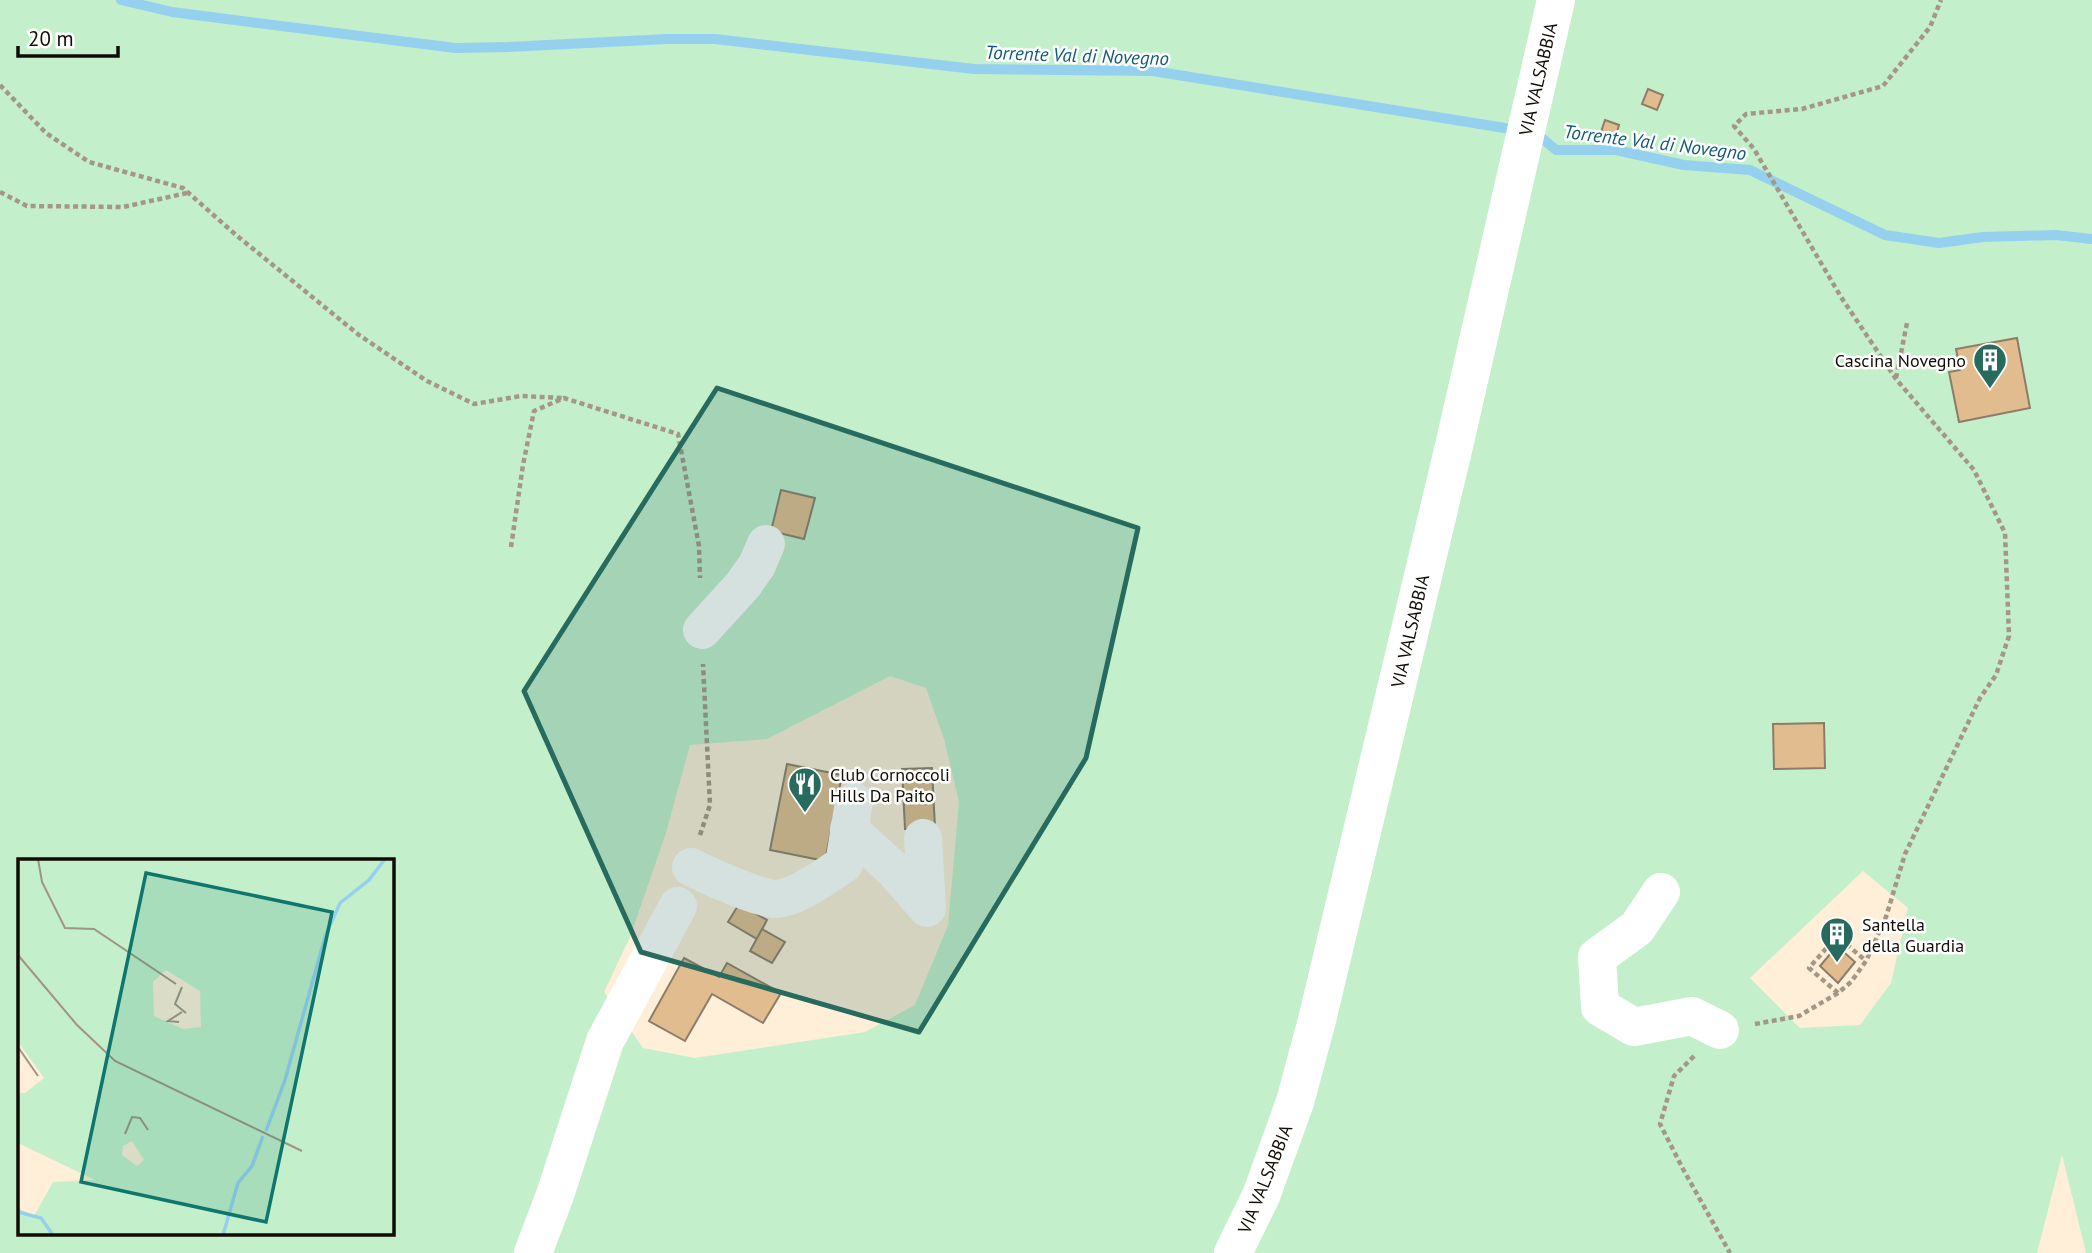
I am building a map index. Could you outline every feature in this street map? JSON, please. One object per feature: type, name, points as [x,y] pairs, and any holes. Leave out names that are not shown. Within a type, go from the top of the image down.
[{"type":"main road","name":"VIA VALSABBIA","points":[[1233,1253],[1261,1196],[1295,1102],[1454,446],[1556,0]]},
{"type":"main road","points":[[702,630],[743,585],[757,565],[766,544]]},
{"type":"main road","points":[[691,867],[711,878],[775,900],[809,887],[844,864],[851,815],[927,908],[923,838]]},
{"type":"main road","points":[[1661,892],[1637,928],[1597,957],[1600,1007],[1634,1027],[1692,1016],[1720,1030]]},
{"type":"main road","points":[[533,1253],[555,1195],[605,1041],[678,906]]},
{"type":"path","points":[[1730,1253],[1660,1124],[1674,1076],[1720,1030],[1799,1016],[1851,982],[1866,961],[1886,917],[1905,853],[1980,698],[1996,675],[2010,636],[2005,533],[1974,470],[1896,379],[1841,297],[1754,149],[1734,126],[1746,114],[1802,109],[1883,86],[1930,27],[1941,0]]},
{"type":"path","points":[[0,85],[46,133],[89,162],[183,188],[359,335],[427,381],[474,404],[522,396],[564,398],[678,434],[699,545],[710,805],[691,867]]},
{"type":"path","points":[[0,192],[26,206],[123,207],[188,193]]},
{"type":"path","points":[[1896,379],[1907,323]]},
{"type":"path","points":[[511,547],[534,411],[564,398]]},
{"type":"path","points":[[1838,993],[1809,968],[1837,936],[1866,961]]},
{"type":"highlighted area","points":[[717,388],[1138,528],[1086,758],[919,1032],[641,952],[524,691]]},
{"type":"green space","points":[[0,0],[2092,0],[2092,1253],[2086,1253],[2062,1155],[2037,1253],[0,1253]],"holes":[[[890,676],[926,688],[944,739],[959,802],[948,925],[915,1005],[865,1032],[695,1058],[643,1048],[604,992],[630,937],[666,833],[690,745],[767,739]],[[1863,871],[1908,908],[1891,983],[1860,1025],[1800,1028],[1750,978]]]},
{"type":"building","points":[[1648,89],[1663,95],[1657,110],[1642,104]]},
{"type":"building","points":[[1605,120],[1619,125],[1614,143],[1599,138]]},
{"type":"building","name":"Cascina Novegno","points":[[2017,338],[2030,408],[1959,422],[1949,372],[1960,370],[1956,349]]},
{"type":"building","points":[[781,490],[815,498],[804,539],[771,531]]},
{"type":"building","points":[[1824,723],[1825,768],[1774,769],[1773,724]]},
{"type":"building","points":[[787,764],[842,775],[825,861],[770,850]]},
{"type":"building","points":[[932,768],[935,828],[905,829],[902,769]]},
{"type":"building","points":[[739,904],[767,920],[757,939],[728,922]]},
{"type":"building","points":[[762,929],[785,942],[772,963],[750,951]]},
{"type":"building","name":"Santella della Guardia","points":[[1837,946],[1855,962],[1838,983],[1820,966]]},
{"type":"building","points":[[684,958],[719,977],[727,963],[781,993],[763,1023],[712,994],[685,1041],[649,1021]]},
{"type":"waterway","name":"Torrente Val di Novegno","points":[[121,0],[172,12],[455,48],[715,39],[974,69],[1153,71],[1517,130]]},
{"type":"waterway","name":"Torrente Val di Novegno","points":[[1536,133],[1556,150],[1616,150],[1684,165],[1750,170],[1885,235],[1939,243],[1983,237],[2056,235],[2092,239]]},
{"type":"place","name":"Cascina Novegno","points":[[1990,390]]},
{"type":"place","name":"Club Cornoccoli Hills Da Paito","points":[[805,814]]},
{"type":"place","name":"Santella della Guardia","points":[[1837,964]]}]
